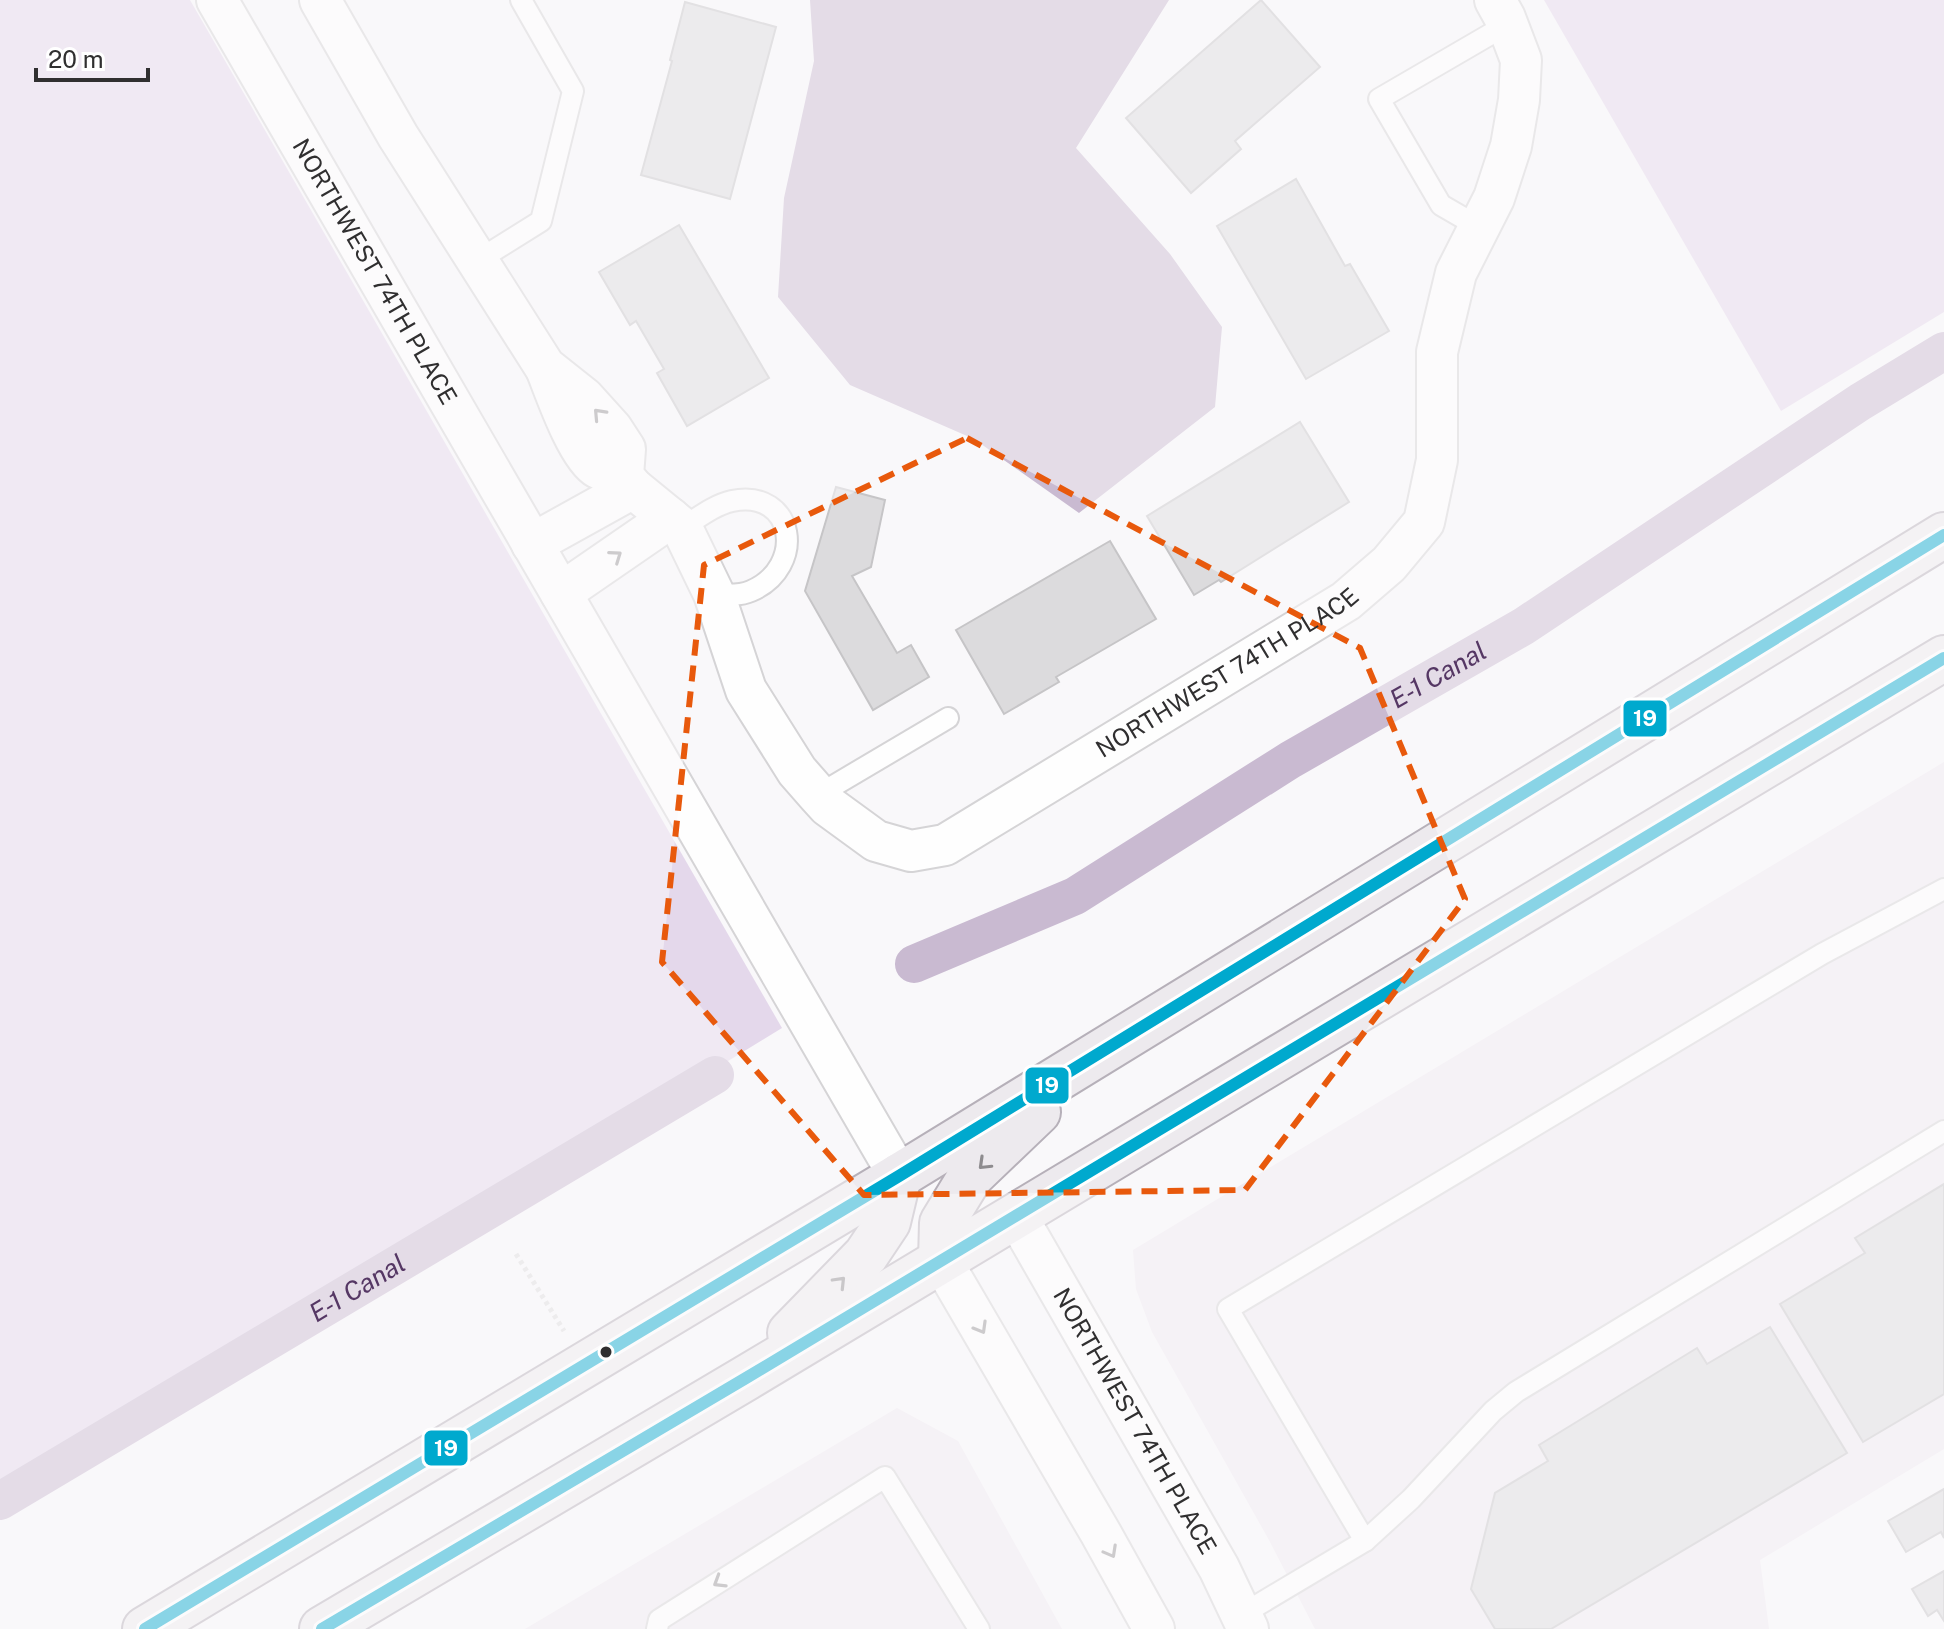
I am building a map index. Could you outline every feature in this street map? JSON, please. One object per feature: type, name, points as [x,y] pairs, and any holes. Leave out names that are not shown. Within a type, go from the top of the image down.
[{"type":"main road","points":[[145,1629],[899,1176],[1944,535]]},
{"type":"main road","points":[[322,1629],[746,1378],[1944,658]]},
{"type":"main road","points":[[941,1260],[942,1223],[970,1177],[1100,1052]]},
{"type":"main road","points":[[746,1378],[866,1255],[888,1222],[899,1176]]},
{"type":"street","name":"NORTHWEST 74TH PLACE","points":[[217,0],[899,1176]]},
{"type":"street","points":[[320,0],[398,136],[477,261]]},
{"type":"street","name":"NORTHWEST 74TH PLACE","points":[[477,261],[545,367],[575,438],[591,461],[597,468],[628,482],[676,523],[714,594],[746,690],[797,771],[828,806],[876,841],[911,851],[945,845],[1346,601],[1389,564],[1424,522],[1437,460],[1437,352],[1456,273],[1494,198],[1511,146],[1519,100],[1521,60],[1502,12]]},
{"type":"street","points":[[532,544],[628,482]]},
{"type":"street","points":[[561,593],[676,523]]},
{"type":"street","name":"NORTHWEST 74TH PLACE","points":[[1016,1215],[1219,1568],[1245,1622]]},
{"type":"street","points":[[941,1260],[1154,1629]]},
{"type":"lane","points":[[477,261],[541,221],[573,91],[521,0]]},
{"type":"lane","points":[[1479,227],[1441,205],[1379,99],[1502,12]]},
{"type":"lane","points":[[676,523],[730,502],[746,500],[760,501],[775,511],[785,526],[788,543],[783,564],[768,582],[749,592],[714,594]]},
{"type":"lane","points":[[818,795],[948,718]]},
{"type":"lane","points":[[1365,1541],[1228,1309],[1822,954],[1944,889]]},
{"type":"lane","points":[[1245,1622],[1365,1541],[1411,1499],[1493,1411],[1516,1392],[1944,1131]]},
{"type":"lane","points":[[657,1629],[659,1620],[885,1477],[979,1629]]},
{"type":"path","points":[[516,1254],[585,1365]]},
{"type":"highlighted area","points":[[967,438],[1360,648],[1465,899],[1245,1190],[864,1195],[662,962],[704,565]]},
{"type":"shaded area","points":[[0,0],[190,0],[782,1028],[0,1507]]},
{"type":"shaded area","points":[[810,0],[1169,0],[1076,148],[1170,254],[1222,327],[1215,407],[1079,513],[974,439],[850,385],[778,297],[784,198],[814,61]]},
{"type":"shaded area","points":[[1544,0],[1944,0],[1944,312],[1781,411]]},
{"type":"shaded area","points":[[1944,762],[1944,1449],[1760,1560],[1769,1629],[1315,1629],[1269,1540],[1152,1332],[1136,1289],[1133,1250]]},
{"type":"shaded area","points":[[897,1408],[958,1441],[1062,1629],[525,1629]]},
{"type":"building","points":[[1261,0],[1320,67],[1235,141],[1241,149],[1191,193],[1126,118]]},
{"type":"building","points":[[685,2],[776,27],[730,199],[641,175]]},
{"type":"building","points":[[1296,179],[1345,266],[1350,264],[1389,331],[1306,379],[1217,226]]},
{"type":"building","points":[[679,225],[769,378],[687,426],[657,373],[664,369],[636,321],[630,325],[599,272]]},
{"type":"building","points":[[1300,422],[1349,502],[1221,582],[1219,580],[1194,595],[1147,516]]},
{"type":"building","points":[[836,487],[885,500],[871,567],[852,576],[897,653],[911,645],[929,677],[873,710],[805,591]]},
{"type":"building","points":[[1110,541],[1156,619],[1056,677],[1059,682],[1004,714],[956,630]]},
{"type":"building","points":[[1944,1184],[1944,1394],[1863,1442],[1780,1304],[1865,1253],[1855,1238]]},
{"type":"building","points":[[1770,1327],[1847,1453],[1551,1629],[1495,1629],[1471,1589],[1495,1493],[1548,1461],[1539,1445],[1697,1348],[1707,1364]]},
{"type":"building","points":[[1944,1489],[1944,1538],[1941,1532],[1906,1552],[1888,1521]]},
{"type":"building","points":[[1944,1571],[1944,1621],[1937,1610],[1928,1616],[1912,1589]]},
{"type":"waterway","name":"E-1 Canal","points":[[914,964],[1075,896],[1290,760],[1524,626],[1860,402],[1944,351]]},
{"type":"waterway","name":"E-1 Canal","points":[[0,1501],[715,1075]]},
{"type":"transit line","name":"19","points":[[145,1629],[899,1176],[1944,535]]},
{"type":"transit line","name":"19","points":[[322,1629],[746,1378],[1944,658]]}]
